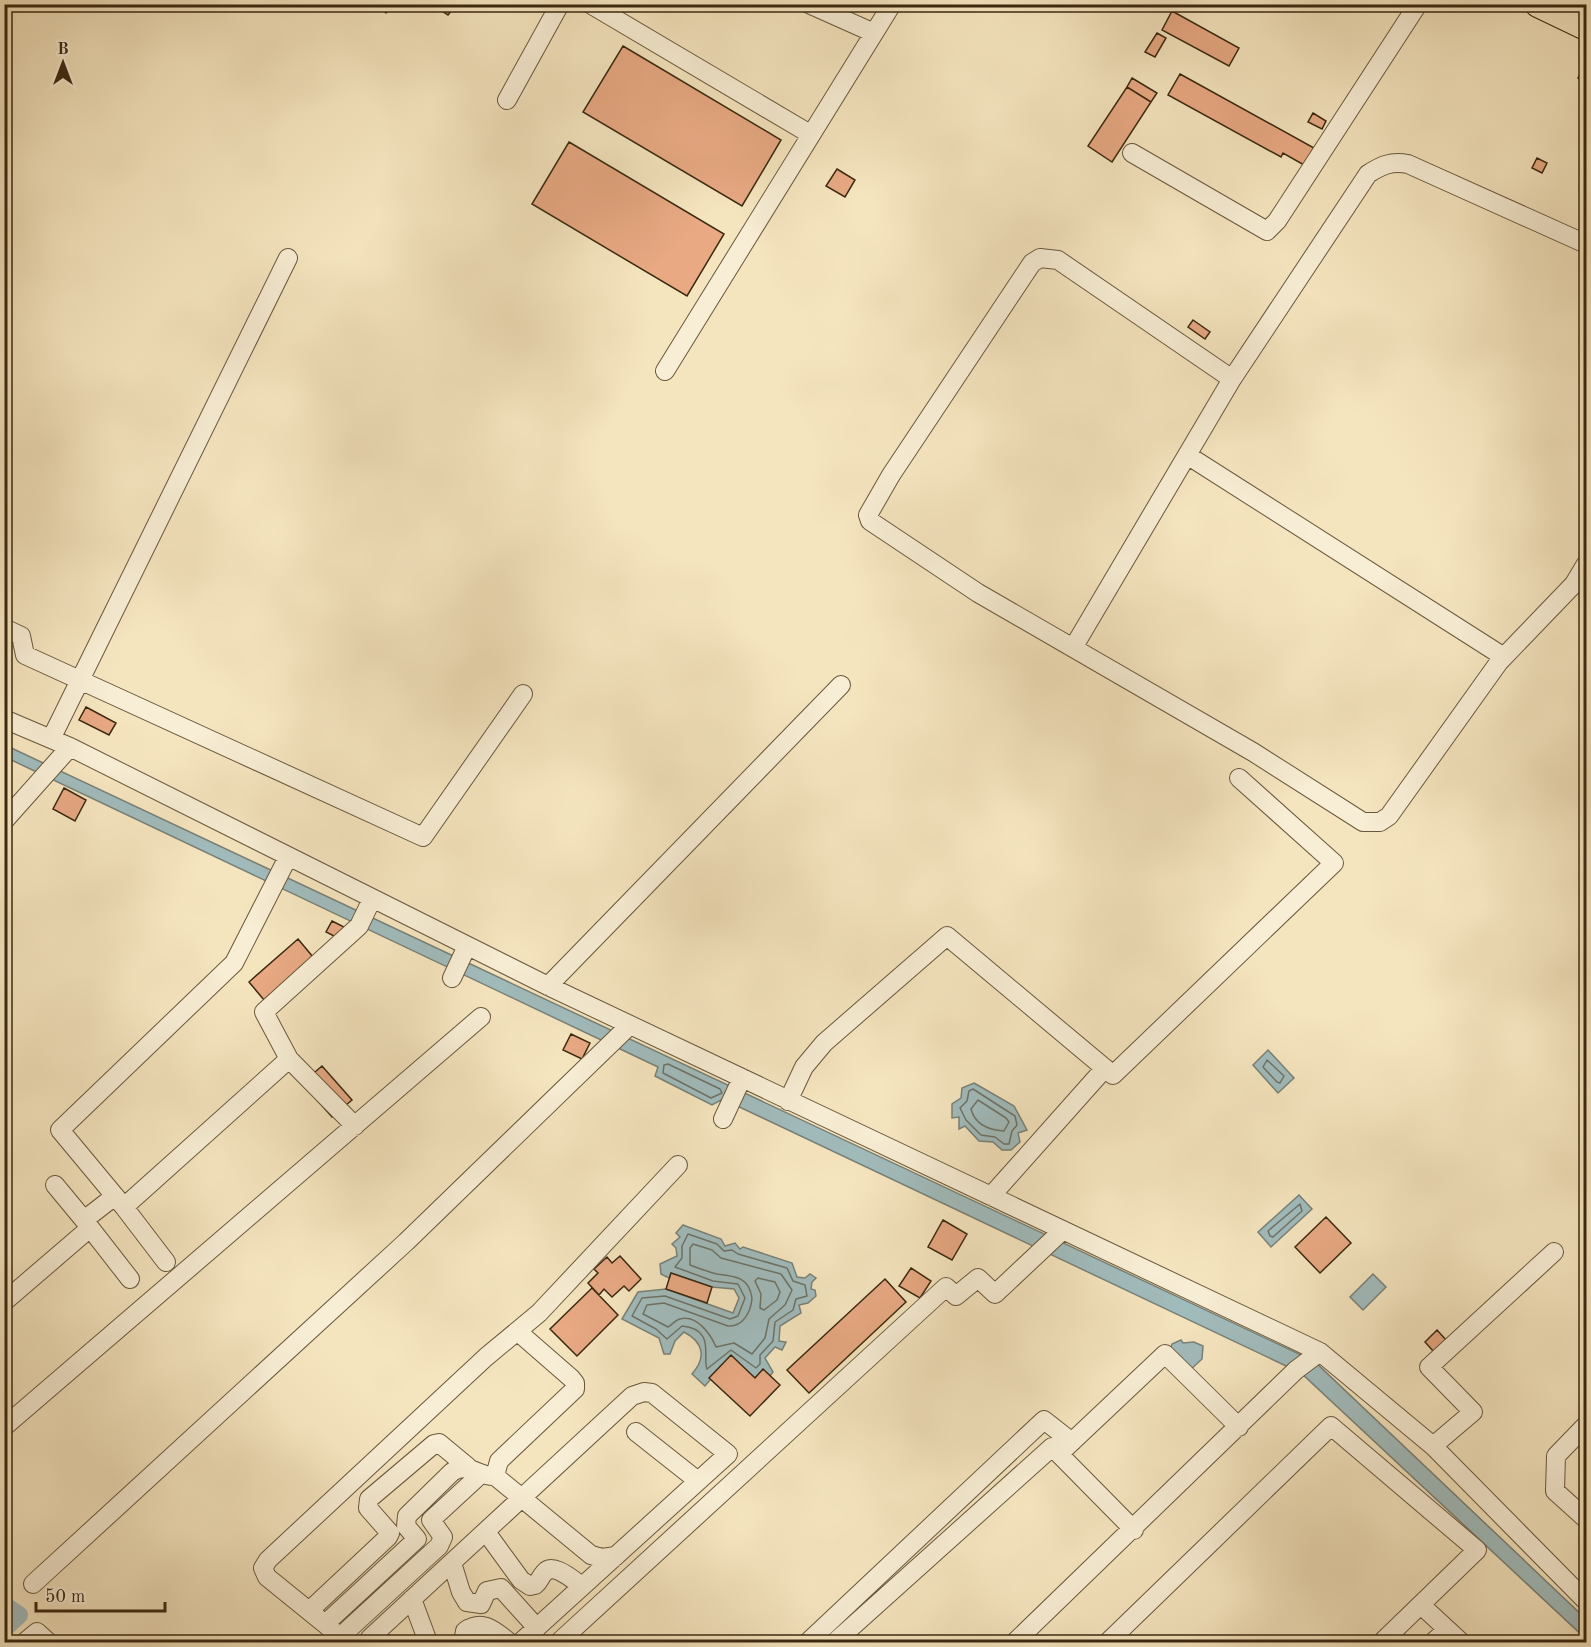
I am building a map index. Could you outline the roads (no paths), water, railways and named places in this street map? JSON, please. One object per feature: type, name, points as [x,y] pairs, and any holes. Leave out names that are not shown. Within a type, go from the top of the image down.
[{"type":"highway","points":[[1538,4],[1587,27]]},
{"type":"street","points":[[507,100],[560,4]]},
{"type":"street","points":[[590,4],[810,134]]},
{"type":"street","points":[[809,4],[874,33]]},
{"type":"street","points":[[665,371],[892,4]]},
{"type":"street","points":[[1132,153],[1267,231],[1277,221],[1418,4]]},
{"type":"street","points":[[1073,648],[1232,379],[1368,174],[1382,165],[1394,162],[1408,164],[1587,244]]},
{"type":"street","points":[[51,739],[78,680],[288,258]]},
{"type":"street","points":[[1232,379],[1058,260],[1040,258],[1032,263],[891,475],[868,515],[870,520],[978,592],[1253,752],[1363,822],[1374,823],[1385,819],[1397,806],[1504,657],[1574,584],[1587,564]]},
{"type":"street","points":[[1187,455],[1504,657]]},
{"type":"street","points":[[4,628],[21,636],[25,655],[423,837],[523,694]]},
{"type":"street","points":[[548,986],[841,685]]},
{"type":"street","points":[[4,719],[70,747],[288,857],[365,913],[459,964],[548,986],[619,1035],[733,1097],[789,1101],[991,1196],[1052,1240],[1309,1361],[1433,1446],[1587,1601]]},
{"type":"street","points":[[4,821],[70,747]]},
{"type":"street","points":[[789,1101],[804,1067],[824,1044],[947,936],[1113,1075],[1334,863],[1239,778]]},
{"type":"street","points":[[166,1262],[60,1130],[234,963],[288,857]]},
{"type":"street","points":[[355,1126],[289,1059],[264,1012],[365,913]]},
{"type":"street","points":[[4,1427],[481,1017]]},
{"type":"street","points":[[33,1584],[406,1242],[619,1035]]},
{"type":"street","points":[[4,1302],[87,1224],[119,1201],[289,1059]]},
{"type":"street","points":[[991,1196],[1105,1068]]},
{"type":"street","points":[[517,1331],[571,1378],[575,1383],[575,1389],[499,1461],[481,1473],[431,1520],[443,1537],[443,1542],[337,1640],[325,1624],[267,1577],[263,1568],[268,1560],[486,1357],[547,1305],[678,1165]]},
{"type":"street","points":[[55,1185],[130,1278]]},
{"type":"street","points":[[559,1642],[946,1287],[956,1296],[978,1278],[995,1294],[1052,1240]]},
{"type":"street","points":[[1433,1446],[1473,1412],[1429,1367],[1554,1252]]},
{"type":"street","points":[[845,1640],[1052,1447],[1066,1448],[1165,1354],[1239,1427]]},
{"type":"street","points":[[1015,1642],[1309,1361]]},
{"type":"street","points":[[369,1642],[370,1638],[632,1396],[644,1392],[652,1393],[728,1454],[521,1642]]},
{"type":"street","points":[[808,1642],[1044,1420],[1134,1530]]},
{"type":"street","points":[[1587,1425],[1556,1456],[1555,1491],[1587,1519]]},
{"type":"street","points":[[1108,1642],[1332,1426],[1477,1550],[1382,1642]]},
{"type":"street","points":[[636,1432],[698,1481]]},
{"type":"street","points":[[309,1611],[388,1537],[390,1533],[368,1508],[369,1499],[434,1444],[439,1443],[522,1500],[591,1555],[602,1558],[616,1556]]},
{"type":"street","points":[[325,1624],[417,1539],[406,1526],[407,1516],[452,1472],[460,1467],[481,1473]]},
{"type":"street","points":[[486,1532],[521,1580],[530,1586],[536,1585],[544,1572],[550,1569],[586,1583]]},
{"type":"street","points":[[586,1583],[593,1568],[591,1555]]},
{"type":"street","points":[[452,1563],[461,1592],[467,1602],[481,1604],[487,1591],[501,1588],[537,1628]]},
{"type":"street","points":[[412,1599],[428,1642]]},
{"type":"street","points":[[1421,1605],[1461,1642]]},
{"type":"street","points":[[463,1642],[465,1631],[482,1625],[492,1628],[509,1642]]},
{"type":"street","points":[[1433,1642],[1447,1630]]},
{"type":"street","points":[[25,1642],[37,1632],[48,1642]]},
{"type":"water","points":[[5,745],[1314,1361],[1586,1619],[1586,1639],[1301,1373],[731,1103],[721,1100],[712,1105],[655,1076],[658,1067],[5,757]]},
{"type":"water","points":[[1268,1050],[1294,1078],[1278,1093],[1253,1065]]},
{"type":"water","points":[[974,1083],[1014,1106],[1027,1130],[1018,1133],[1020,1142],[1011,1150],[1002,1150],[993,1142],[979,1141],[965,1126],[959,1129],[959,1117],[952,1118],[952,1104],[961,1098],[962,1088]]},
{"type":"water","points":[[1299,1195],[1312,1209],[1271,1247],[1258,1232]]},
{"type":"water","points":[[683,1225],[721,1239],[725,1246],[735,1243],[740,1249],[743,1247],[792,1263],[797,1277],[805,1278],[810,1274],[816,1278],[812,1282],[811,1289],[815,1290],[816,1296],[808,1303],[799,1305],[801,1313],[780,1326],[779,1341],[786,1342],[782,1350],[775,1347],[765,1358],[773,1372],[770,1376],[763,1369],[755,1378],[730,1356],[705,1386],[692,1374],[701,1356],[701,1350],[695,1340],[684,1332],[675,1341],[670,1354],[664,1354],[659,1338],[622,1319],[638,1292],[666,1289],[733,1313],[739,1298],[734,1289],[712,1287],[671,1273],[669,1278],[661,1274],[660,1264],[677,1256],[676,1248],[672,1244],[680,1237],[676,1233]]},
{"type":"water","points":[[1373,1274],[1386,1287],[1363,1310],[1350,1297]]},
{"type":"water","points":[[1181,1340],[1183,1343],[1194,1342],[1203,1346],[1202,1359],[1188,1372],[1169,1352],[1172,1344]]},
{"type":"waterway","points":[[4,1605],[19,1615],[4,1629]]}]
